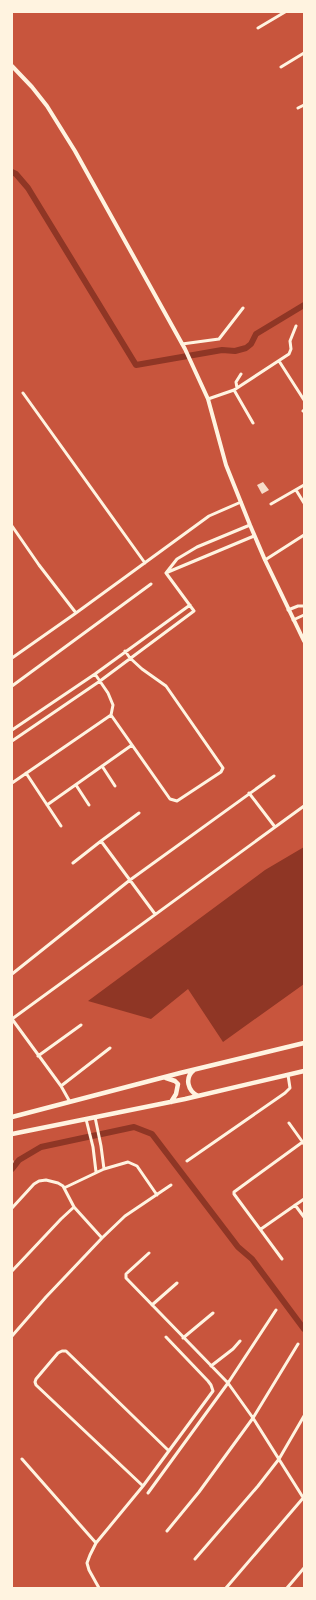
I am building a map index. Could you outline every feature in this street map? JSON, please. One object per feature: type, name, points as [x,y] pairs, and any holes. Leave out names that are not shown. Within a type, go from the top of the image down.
[{"type":"main road","points":[[12,1117],[196,1069],[304,1043]]},
{"type":"main road","points":[[196,1069],[188,1078],[188,1083],[194,1094],[198,1096]]},
{"type":"main road","points":[[12,1134],[171,1102],[304,1071]]},
{"type":"main road","points":[[162,1078],[175,1080],[178,1084],[176,1094],[171,1102]]},
{"type":"street","points":[[258,28],[285,12]]},
{"type":"street","points":[[281,67],[304,54]]},
{"type":"street","points":[[12,66],[32,87],[47,106],[75,151],[185,349],[208,398],[226,465],[254,536],[304,641]]},
{"type":"street","points":[[298,108],[304,105]]},
{"type":"street","points":[[182,344],[219,339],[243,308]]},
{"type":"street","points":[[208,398],[235,389],[288,354],[291,349],[290,341],[296,326]]},
{"type":"street","points":[[279,361],[304,400]]},
{"type":"street","points":[[241,374],[236,382],[235,389],[253,423]]},
{"type":"street","points":[[23,393],[145,563]]},
{"type":"street","points":[[271,504],[304,485]]},
{"type":"street","points":[[296,490],[304,503]]},
{"type":"street","points":[[12,658],[209,516],[241,502]]},
{"type":"street","points":[[166,573],[177,559],[197,547],[250,525]]},
{"type":"street","points":[[12,526],[76,613]]},
{"type":"street","points":[[265,560],[304,535]]},
{"type":"street","points":[[166,573],[254,536]]},
{"type":"street","points":[[12,741],[100,681],[194,611],[166,573]]},
{"type":"street","points":[[12,686],[151,584]]},
{"type":"street","points":[[12,730],[95,674],[190,605]]},
{"type":"street","points":[[288,610],[298,606],[304,606]]},
{"type":"street","points":[[293,620],[304,615]]},
{"type":"street","points":[[111,715],[170,799],[173,801],[177,801],[223,768],[166,686],[130,658],[125,651]]},
{"type":"street","points":[[12,783],[111,715],[113,705],[108,692],[95,674]]},
{"type":"street","points":[[30,718],[36,726]]},
{"type":"street","points":[[47,805],[132,745]]},
{"type":"street","points":[[102,766],[115,786]]},
{"type":"street","points":[[26,773],[61,826]]},
{"type":"street","points":[[12,974],[130,880],[274,776]]},
{"type":"street","points":[[76,784],[89,805]]},
{"type":"street","points":[[249,793],[275,826]]},
{"type":"street","points":[[70,1102],[61,1086],[12,1019],[304,806]]},
{"type":"street","points":[[72,863],[139,813]]},
{"type":"street","points":[[102,841],[155,914]]},
{"type":"street","points":[[38,1056],[81,1025]]},
{"type":"street","points":[[61,1086],[110,1048]]},
{"type":"street","points":[[187,1161],[285,1093],[290,1088],[288,1075]]},
{"type":"street","points":[[95,1117],[104,1169]]},
{"type":"street","points":[[86,1119],[93,1147],[96,1172]]},
{"type":"street","points":[[282,1259],[234,1192],[303,1142],[289,1124]]},
{"type":"street","points":[[64,1188],[96,1172],[128,1162],[134,1164],[157,1195]]},
{"type":"street","points":[[12,1208],[34,1184],[39,1181],[46,1180],[58,1183],[64,1188],[74,1207],[102,1238]]},
{"type":"street","points":[[12,1336],[46,1297],[102,1238],[126,1216],[171,1185]]},
{"type":"street","points":[[261,1229],[304,1199]]},
{"type":"street","points":[[295,1205],[304,1217]]},
{"type":"street","points":[[12,1271],[74,1207]]},
{"type":"street","points":[[149,1253],[125,1276],[126,1278],[228,1383],[253,1418],[304,1498],[226,1588]]},
{"type":"street","points":[[152,1305],[177,1283]]},
{"type":"street","points":[[148,1493],[228,1383],[276,1310]]},
{"type":"street","points":[[183,1338],[213,1313]]},
{"type":"street","points":[[99,1588],[89,1570],[88,1563],[96,1543],[143,1486],[213,1391],[213,1388],[208,1381],[166,1337]]},
{"type":"street","points":[[211,1366],[233,1349],[240,1341]]},
{"type":"street","points":[[167,1531],[218,1467],[253,1418],[298,1344]]},
{"type":"street","points":[[143,1486],[36,1385],[36,1379],[58,1353],[66,1351],[169,1451]]},
{"type":"street","points":[[195,1559],[236,1513],[279,1458],[304,1416]]},
{"type":"street","points":[[22,1459],[96,1543]]},
{"type":"street","points":[[287,1588],[304,1568]]},
{"type":"shaded area","points":[[304,847],[304,984],[223,1042],[188,989],[151,1019],[88,1001],[265,870]]},
{"type":"building","points":[[263,482],[269,490],[262,494],[257,485]]},
{"type":"waterway","points":[[12,172],[16,174],[28,188],[136,365],[222,350],[235,351],[246,348],[251,344],[256,334],[304,305]]},
{"type":"waterway","points":[[12,1169],[19,1160],[41,1147],[134,1127],[152,1134],[238,1247],[252,1259],[304,1329]]}]
